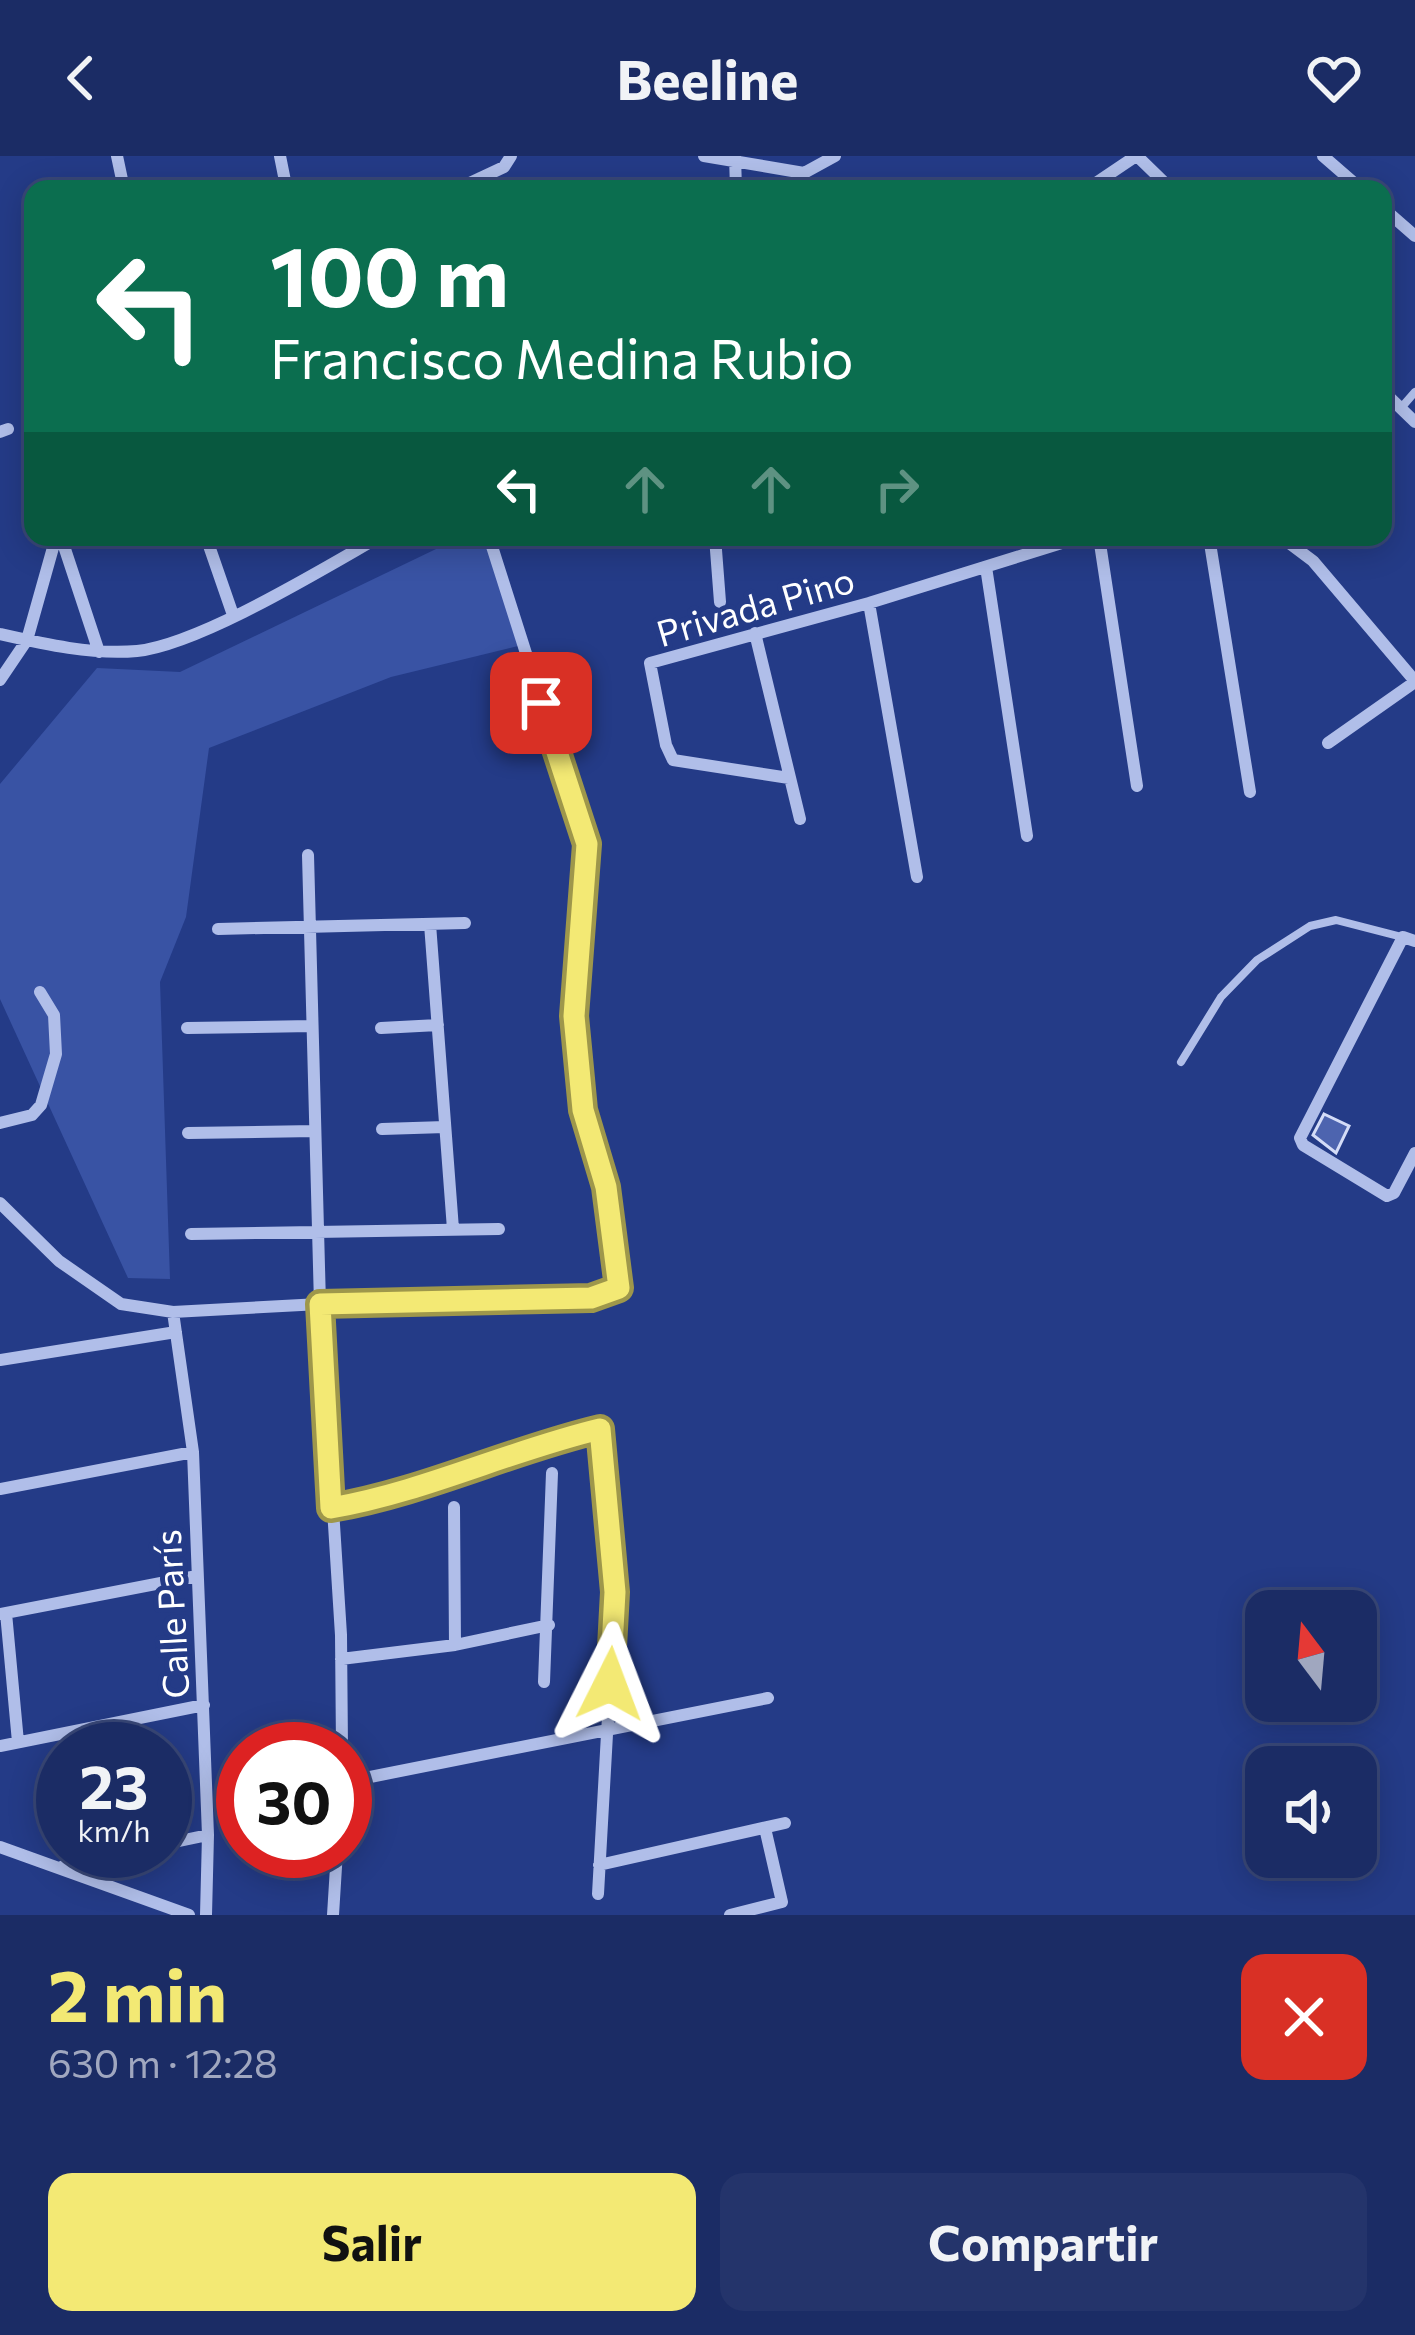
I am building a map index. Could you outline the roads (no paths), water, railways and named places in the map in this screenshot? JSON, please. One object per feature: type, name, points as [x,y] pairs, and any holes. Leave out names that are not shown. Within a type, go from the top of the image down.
[{"type":"street","points":[[704,156],[804,173],[836,156]]},
{"type":"street","points":[[1100,180],[1136,156],[1161,180]]},
{"type":"street","points":[[1323,156],[1351,180]]},
{"type":"street","points":[[473,180],[507,161]]},
{"type":"street","points":[[1392,216],[1415,236]]},
{"type":"street","points":[[1392,400],[1415,422]]},
{"type":"street","points":[[0,680],[27,640],[55,546]]},
{"type":"street","points":[[61,546],[99,652]]},
{"type":"street","points":[[209,546],[233,615]]},
{"type":"street","points":[[0,634],[99,652],[140,650],[180,640],[233,615],[351,546]]},
{"type":"street","points":[[0,1203],[59,1261],[122,1304],[173,1312],[591,1298],[619,1288],[606,1187],[583,1110],[574,1016],[587,844],[492,546]]},
{"type":"street","points":[[716,546],[720,602]]},
{"type":"street","name":"Privada Pino","points":[[789,778],[673,760],[650,663],[1052,546]]},
{"type":"street","points":[[1100,546],[1137,786]]},
{"type":"street","points":[[1210,546],[1250,792]]},
{"type":"street","points":[[1292,546],[1313,561],[1415,682],[1328,743]]},
{"type":"street","points":[[986,567],[1027,836]]},
{"type":"street","points":[[869,603],[917,877]]},
{"type":"street","points":[[755,633],[800,819]]},
{"type":"street","points":[[308,854],[320,1304],[342,1722]]},
{"type":"street","points":[[218,929],[465,923]]},
{"type":"street","points":[[430,924],[454,1229]]},
{"type":"street","points":[[1409,939],[1300,1138],[1303,1145],[1387,1196],[1394,1193],[1415,1153]]},
{"type":"street","points":[[0,1123],[32,1115],[41,1106],[56,1054],[55,1015],[40,992]]},
{"type":"street","points":[[381,1028],[438,1025]]},
{"type":"street","points":[[187,1028],[312,1026]]},
{"type":"street","points":[[382,1129],[445,1127]]},
{"type":"street","points":[[188,1132],[315,1131]]},
{"type":"street","points":[[191,1234],[499,1228]]},
{"type":"street","name":"Calle París","points":[[173,1312],[193,1452],[208,1835],[206,1915]]},
{"type":"street","points":[[0,1360],[176,1332]]},
{"type":"street","points":[[331,1508],[382,1499],[537,1444],[600,1429],[615,1592],[598,1894]]},
{"type":"street","points":[[0,1489],[193,1452]]},
{"type":"street","points":[[544,1682],[552,1473]]},
{"type":"street","points":[[454,1507],[455,1645]]},
{"type":"street","points":[[18,1742],[3,1614],[196,1576]]},
{"type":"street","points":[[341,1659],[455,1645],[549,1625]]},
{"type":"street","points":[[372,1777],[769,1698]]},
{"type":"street","points":[[0,1746],[204,1705]]},
{"type":"street","points":[[599,1865],[785,1823]]},
{"type":"street","points":[[730,1915],[774,1910],[782,1901],[765,1828]]},
{"type":"street","points":[[192,1838],[208,1835]]},
{"type":"street","points":[[0,1847],[36,1859]]},
{"type":"street","points":[[91,1878],[189,1915]]},
{"type":"street","points":[[333,1915],[335,1878]]},
{"type":"lane","points":[[1401,408],[1415,392]]},
{"type":"lane","points":[[1181,1062],[1221,997],[1257,960],[1310,926],[1336,920],[1409,939]]}]
